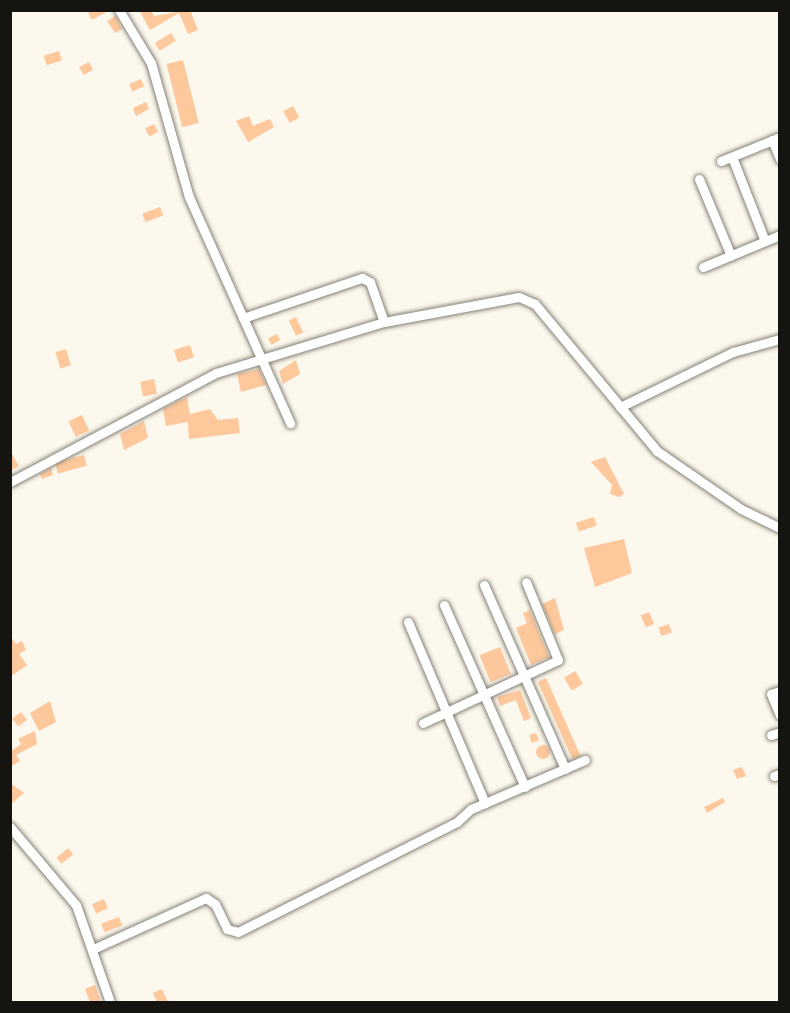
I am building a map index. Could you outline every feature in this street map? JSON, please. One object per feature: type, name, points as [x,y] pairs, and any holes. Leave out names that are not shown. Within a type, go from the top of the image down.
[{"type":"street","points":[[119,10],[151,63],[189,197],[217,270],[264,358],[290,423]]},
{"type":"street","points":[[721,161],[776,138],[780,159]]},
{"type":"street","points":[[732,157],[765,241]]},
{"type":"street","points":[[699,179],[731,256]]},
{"type":"street","points":[[704,267],[780,235]]},
{"type":"street","points":[[243,318],[362,278],[370,282],[384,322]]},
{"type":"street","points":[[10,482],[216,373],[384,322],[527,298],[620,407],[684,472],[780,528]]},
{"type":"street","points":[[620,407],[733,352],[780,339]]},
{"type":"street","points":[[423,723],[558,660],[526,582]]},
{"type":"street","points":[[484,585],[565,769]]},
{"type":"street","points":[[444,605],[525,787]]},
{"type":"street","points":[[408,622],[485,803]]},
{"type":"street","points":[[780,691],[771,694],[780,715]]},
{"type":"street","points":[[93,949],[206,898],[216,904],[227,929],[238,933],[485,803],[585,760]]},
{"type":"street","points":[[10,827],[76,905],[110,1002]]},
{"type":"building","points":[[87,10],[110,10],[92,20]]},
{"type":"building","points":[[139,10],[151,10],[154,16],[190,10],[198,30],[188,34],[179,13],[150,30]]},
{"type":"building","points":[[115,16],[122,29],[115,33],[107,21]]},
{"type":"building","points":[[171,33],[176,41],[160,51],[155,43]]},
{"type":"building","points":[[59,51],[62,61],[47,65],[44,56]]},
{"type":"building","points":[[183,60],[199,123],[182,127],[167,64]]},
{"type":"building","points":[[89,62],[93,70],[83,75],[79,67]]},
{"type":"building","points":[[141,79],[144,86],[132,91],[129,84]]},
{"type":"building","points":[[146,102],[149,109],[136,116],[133,108]]},
{"type":"building","points":[[293,106],[299,117],[290,123],[283,111]]},
{"type":"building","points":[[249,116],[253,126],[270,119],[274,127],[248,142],[236,121]]},
{"type":"building","points":[[154,124],[158,132],[149,137],[145,129]]},
{"type":"building","points":[[160,207],[163,215],[145,222],[142,214]]},
{"type":"building","points":[[296,317],[303,332],[296,336],[289,320]]},
{"type":"building","points":[[277,334],[280,340],[271,345],[268,339]]},
{"type":"building","points":[[190,345],[194,357],[178,363],[174,350]]},
{"type":"building","points":[[66,349],[71,365],[60,368],[55,352]]},
{"type":"building","points":[[296,360],[300,374],[283,384],[279,371]]},
{"type":"building","points":[[259,369],[266,385],[241,392],[237,374]]},
{"type":"building","points":[[154,379],[157,394],[143,396],[140,382]]},
{"type":"building","points":[[187,397],[190,414],[210,409],[218,420],[238,418],[240,433],[189,439],[188,422],[166,426],[163,409]]},
{"type":"building","points":[[82,415],[89,430],[76,437],[68,421]]},
{"type":"building","points":[[144,421],[148,438],[124,450],[120,434]]},
{"type":"building","points":[[10,451],[19,466],[10,471]]},
{"type":"building","points":[[84,455],[87,466],[58,473],[55,463]]},
{"type":"building","points":[[605,457],[624,494],[619,497],[610,494],[612,485],[591,462]]},
{"type":"building","points":[[51,468],[53,475],[42,479],[40,474]]},
{"type":"building","points":[[594,517],[597,526],[579,531],[576,523]]},
{"type":"building","points":[[624,539],[632,573],[595,587],[584,548]]},
{"type":"building","points":[[555,598],[564,630],[555,634],[542,604]]},
{"type":"building","points":[[530,610],[549,657],[531,665],[516,628],[527,623],[523,613]]},
{"type":"building","points":[[649,612],[654,624],[646,627],[641,616]]},
{"type":"building","points":[[669,624],[672,633],[661,636],[659,627]]},
{"type":"building","points":[[10,636],[16,644],[22,641],[26,650],[19,654],[27,665],[10,677]]},
{"type":"building","points":[[500,647],[511,674],[490,682],[480,655]]},
{"type":"building","points":[[575,671],[583,684],[572,691],[564,678]]},
{"type":"building","points":[[546,678],[581,756],[572,759],[538,682]]},
{"type":"building","points":[[520,690],[531,718],[524,721],[516,700],[500,706],[497,697]]},
{"type":"building","points":[[50,701],[56,722],[39,731],[30,713]]},
{"type":"building","points":[[21,712],[27,720],[18,727],[12,719]]},
{"type":"building","points":[[35,731],[37,744],[16,755],[20,761],[10,767],[10,747],[13,750],[21,744],[18,739]]},
{"type":"building","points":[[536,733],[539,740],[532,743],[529,735]]},
{"type":"building","points":[[540,745],[546,745],[550,752],[546,759],[540,759],[536,755],[536,749]]},
{"type":"building","points":[[742,767],[746,776],[737,779],[733,770]]},
{"type":"building","points":[[10,783],[24,793],[10,805]]},
{"type":"building","points":[[723,798],[725,802],[707,813],[704,807]]},
{"type":"building","points":[[68,848],[73,854],[62,864],[57,858]]},
{"type":"building","points":[[104,899],[108,908],[96,913],[92,904]]},
{"type":"building","points":[[119,917],[122,925],[104,932],[101,924]]},
{"type":"building","points":[[95,985],[101,1002],[90,1002],[85,989]]},
{"type":"building","points":[[162,989],[168,1002],[157,1002],[153,993]]}]
